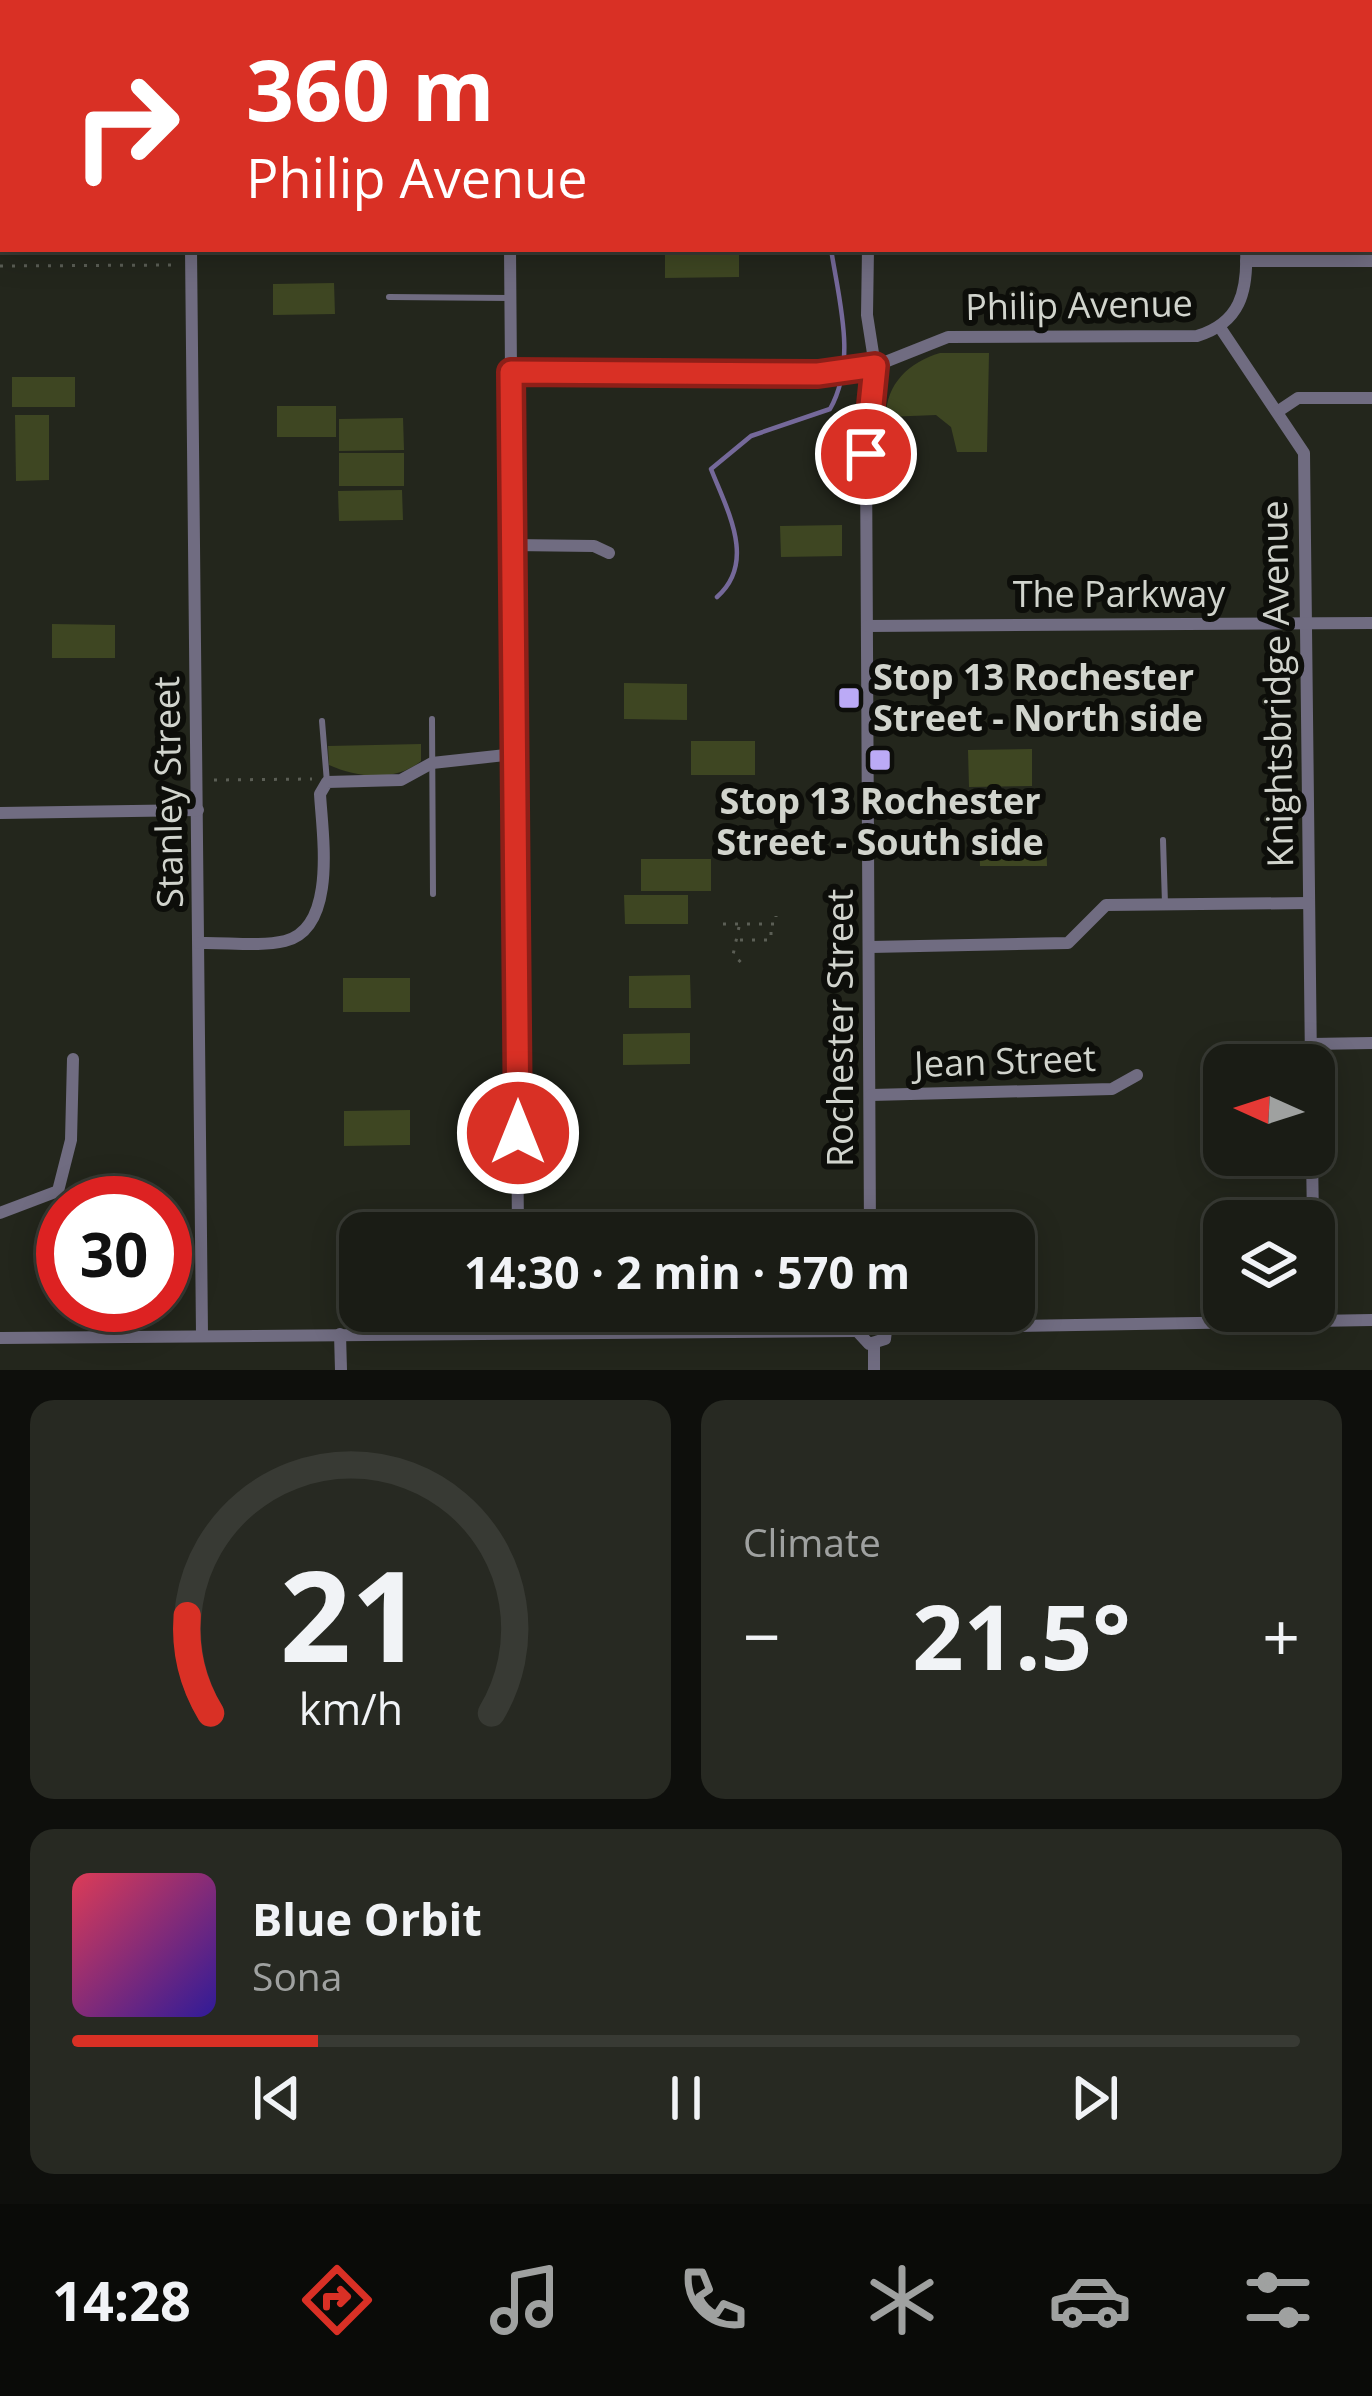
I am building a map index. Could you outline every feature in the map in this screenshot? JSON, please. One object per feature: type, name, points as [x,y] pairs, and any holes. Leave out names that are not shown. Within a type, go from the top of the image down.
[{"type":"street","name":"Stanley Street","points":[[190,252],[202,1334]]},
{"type":"street","points":[[510,252],[518,1212]]},
{"type":"street","name":"Rochester Street","points":[[868,252],[867,315],[875,366],[867,421],[870,1212]]},
{"type":"street","points":[[1221,329],[1238,311],[1246,255],[1372,261]]},
{"type":"street","name":"Philip Avenue","points":[[511,372],[833,371],[875,366],[948,338],[1197,336],[1221,329]]},
{"type":"street","name":"Knightsbridge Avenue","points":[[1221,329],[1304,453],[1311,1044]]},
{"type":"street","points":[[1277,412],[1298,398],[1372,398]]},
{"type":"street","points":[[513,545],[594,546],[609,553]]},
{"type":"street","name":"The Parkway","points":[[867,626],[1372,623]]},
{"type":"street","points":[[199,943],[288,940],[303,930],[323,899],[320,780],[401,780],[432,763],[515,754]]},
{"type":"street","points":[[0,814],[198,810]]},
{"type":"street","points":[[870,947],[1068,943],[1106,905],[1309,902]]},
{"type":"street","points":[[1311,1044],[1372,1043]]},
{"type":"street","points":[[0,1213],[58,1191],[71,1140],[73,1059]]},
{"type":"street","name":"Jean Street","points":[[871,1095],[1112,1089],[1137,1075]]},
{"type":"street","points":[[1335,1317],[1372,1320]]},
{"type":"street","points":[[1035,1324],[1203,1319]]},
{"type":"street","points":[[0,1338],[632,1332]]},
{"type":"street","points":[[858,1332],[865,1343],[874,1345],[885,1340],[887,1332]]},
{"type":"street","points":[[340,1334],[340,1370]]},
{"type":"street","points":[[874,1345],[874,1370]]},
{"type":"lane","points":[[389,297],[510,298]]},
{"type":"lane","points":[[432,719],[434,895]]},
{"type":"lane","points":[[320,780],[322,721]]},
{"type":"lane","points":[[1162,840],[1165,904]]},
{"type":"path","points":[[0,266],[172,265]]},
{"type":"path","points":[[214,780],[320,780]]},
{"type":"path","points":[[752,916],[752,924]]},
{"type":"path","points":[[739,940],[771,940],[766,916]]},
{"type":"path","points":[[723,924],[776,924],[776,916]]},
{"type":"path","points":[[739,924],[733,955],[745,966]]},
{"type":"green space","points":[[665,252],[739,252],[739,277],[665,278]]},
{"type":"green space","points":[[334,283],[335,314],[273,315],[273,284]]},
{"type":"green space","points":[[940,353],[989,353],[987,452],[957,452],[951,427],[936,415],[886,417],[890,394],[901,376]]},
{"type":"green space","points":[[12,377],[75,377],[75,407],[12,407]]},
{"type":"green space","points":[[277,406],[336,406],[336,437],[277,437]]},
{"type":"green space","points":[[15,415],[49,415],[49,480],[16,481]]},
{"type":"green space","points":[[403,418],[404,450],[339,451],[339,419]]},
{"type":"green space","points":[[339,453],[404,453],[404,486],[339,486]]},
{"type":"green space","points":[[402,490],[403,520],[339,521],[338,491]]},
{"type":"green space","points":[[842,525],[842,556],[781,557],[780,526]]},
{"type":"green space","points":[[52,624],[115,625],[115,658],[52,658]]},
{"type":"green space","points":[[624,683],[687,684],[687,720],[624,719]]},
{"type":"green space","points":[[691,741],[755,741],[755,775],[691,775]]},
{"type":"green space","points":[[421,744],[421,761],[388,775],[352,773],[329,765],[328,746]]},
{"type":"green space","points":[[1032,749],[1032,786],[969,787],[968,750]]},
{"type":"green space","points":[[1046,834],[1047,866],[980,866],[979,835]]},
{"type":"green space","points":[[641,859],[711,859],[711,891],[641,891]]},
{"type":"green space","points":[[624,895],[688,895],[688,924],[625,924]]},
{"type":"green space","points":[[690,975],[691,1008],[629,1008],[629,976]]},
{"type":"green space","points":[[343,978],[410,978],[410,1012],[343,1012]]},
{"type":"green space","points":[[690,1033],[690,1064],[623,1065],[623,1034]]},
{"type":"green space","points":[[410,1110],[410,1145],[344,1146],[344,1111]]},
{"type":"waterway","points":[[717,597],[729,583],[737,552],[711,469],[751,436],[830,409],[838,390],[844,330],[831,252]]},
{"type":"place","name":"Stop 13 Rochester Street - North side","points":[[849,698]]},
{"type":"place","name":"Stop 13 Rochester Street - South side","points":[[880,760]]},
{"type":"route","points":[[518,1133],[511,372],[818,374],[875,366],[866,454]]}]
